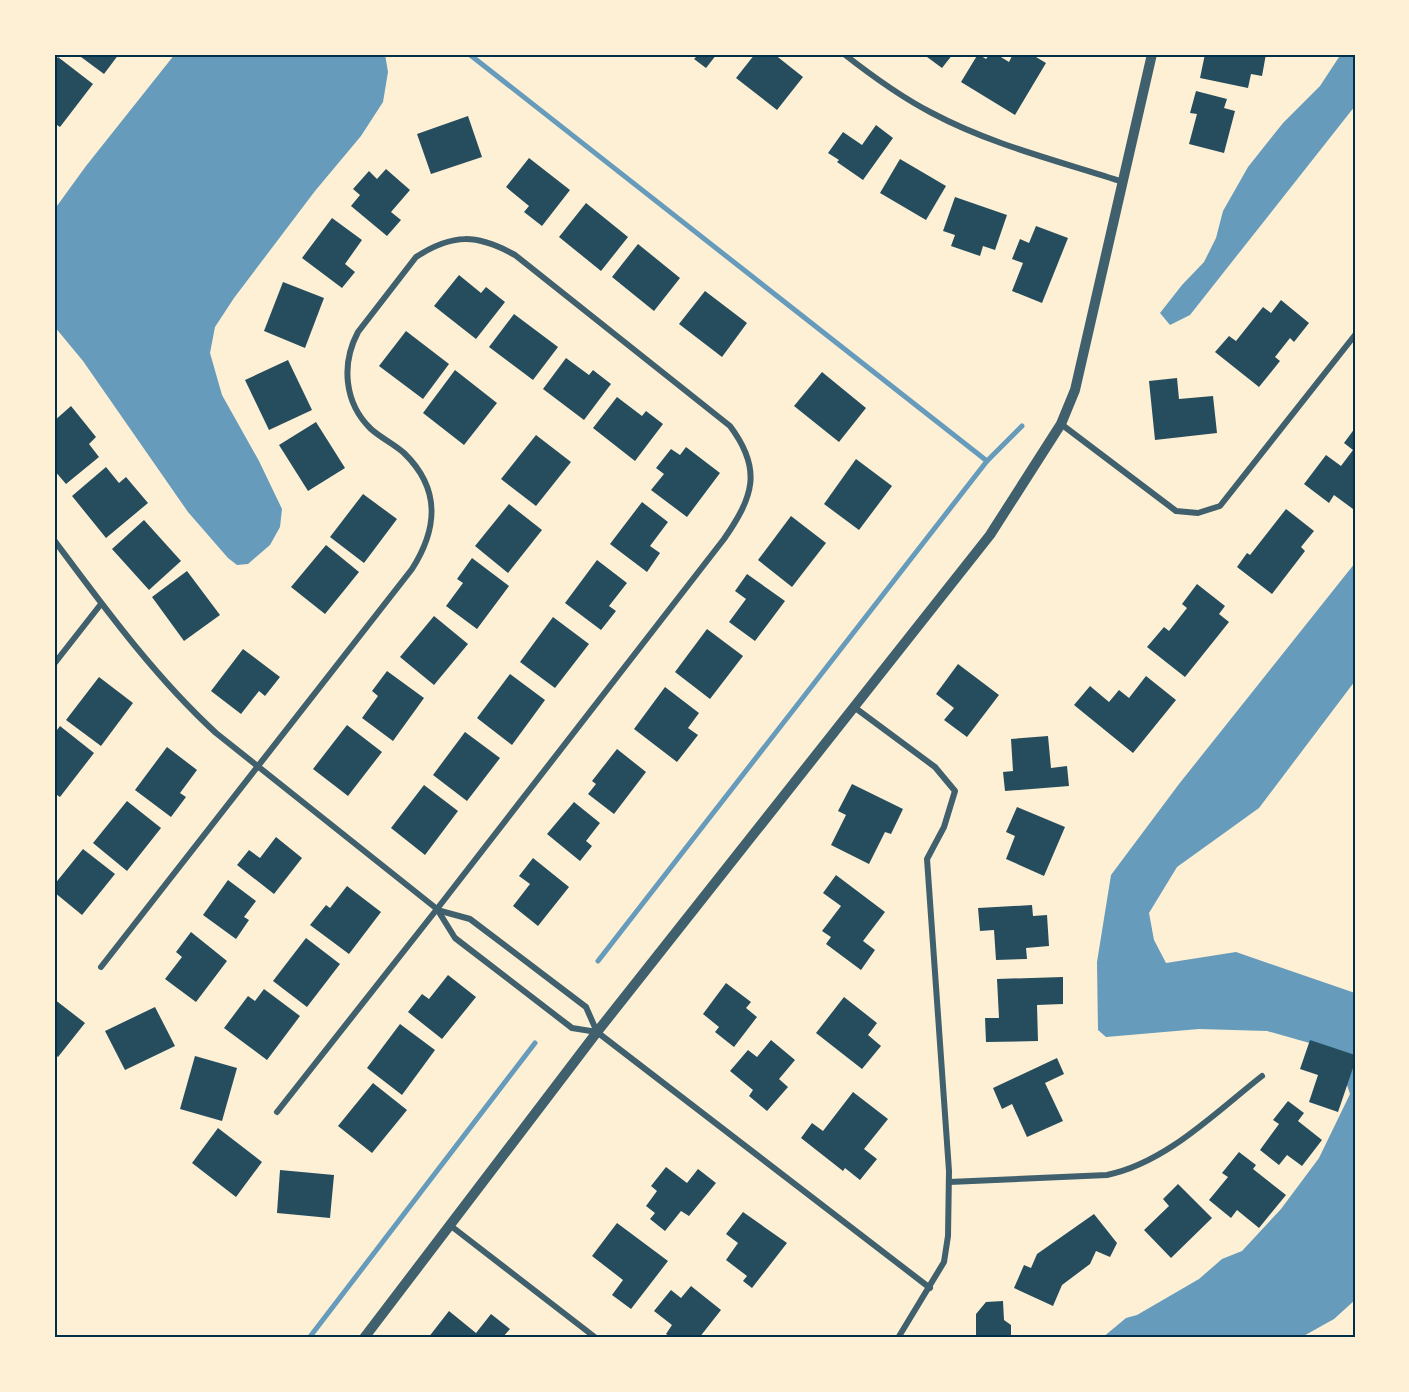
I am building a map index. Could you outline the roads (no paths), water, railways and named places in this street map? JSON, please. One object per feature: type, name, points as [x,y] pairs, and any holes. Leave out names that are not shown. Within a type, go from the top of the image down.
[{"type":"street","points":[[844,54],[874,77],[932,113],[994,140],[1123,182]]},
{"type":"street","points":[[364,1338],[597,1032],[990,535],[1061,424],[1075,390],[1152,54]]},
{"type":"street","points":[[101,967],[412,569],[428,542],[431,530],[427,485],[404,454],[371,429],[359,414],[351,398],[346,364],[351,345],[358,332],[416,257],[428,249],[454,239],[468,238],[495,244],[514,255],[730,426],[747,455],[751,476],[750,491],[741,514],[724,539],[277,1112]]},
{"type":"street","points":[[1061,424],[1176,511],[1198,513],[1220,506],[1355,335]]},
{"type":"street","points":[[54,540],[101,604],[183,702],[216,733],[437,909],[455,938],[572,1028],[597,1032],[930,1288]]},
{"type":"street","points":[[54,664],[101,604]]},
{"type":"street","points":[[854,707],[935,767],[955,791],[944,827],[927,860],[949,1182],[948,1236],[944,1262],[898,1338]]},
{"type":"street","points":[[437,909],[470,919],[586,1007],[597,1032]]},
{"type":"street","points":[[949,1182],[1107,1175],[1128,1171],[1174,1144],[1262,1076]]},
{"type":"street","points":[[451,1226],[596,1338]]},
{"type":"water","points":[[175,54],[385,54],[388,72],[383,102],[361,136],[315,191],[234,298],[215,327],[210,353],[222,395],[259,461],[282,509],[280,527],[270,545],[248,564],[237,565],[228,558],[188,512],[83,361],[54,326],[54,210]]},
{"type":"water","points":[[1341,54],[1355,54],[1355,106],[1190,315],[1170,325],[1160,313],[1204,262],[1216,238],[1223,211],[1248,167],[1283,123],[1320,86]]},
{"type":"water","points":[[1355,563],[1355,681],[1259,808],[1177,867],[1149,913],[1154,940],[1166,963],[1236,952],[1355,993],[1355,1300],[1334,1319],[1300,1338],[1102,1338],[1126,1318],[1137,1315],[1199,1279],[1222,1259],[1242,1251],[1281,1209],[1319,1158],[1350,1094],[1341,1067],[1313,1044],[1267,1031],[1199,1029],[1106,1037],[1098,1030],[1097,962],[1111,875],[1179,784]]},
{"type":"waterway","points":[[469,54],[987,461]]},
{"type":"waterway","points":[[598,961],[987,461],[1022,426]]},
{"type":"waterway","points":[[309,1338],[535,1043]]}]
